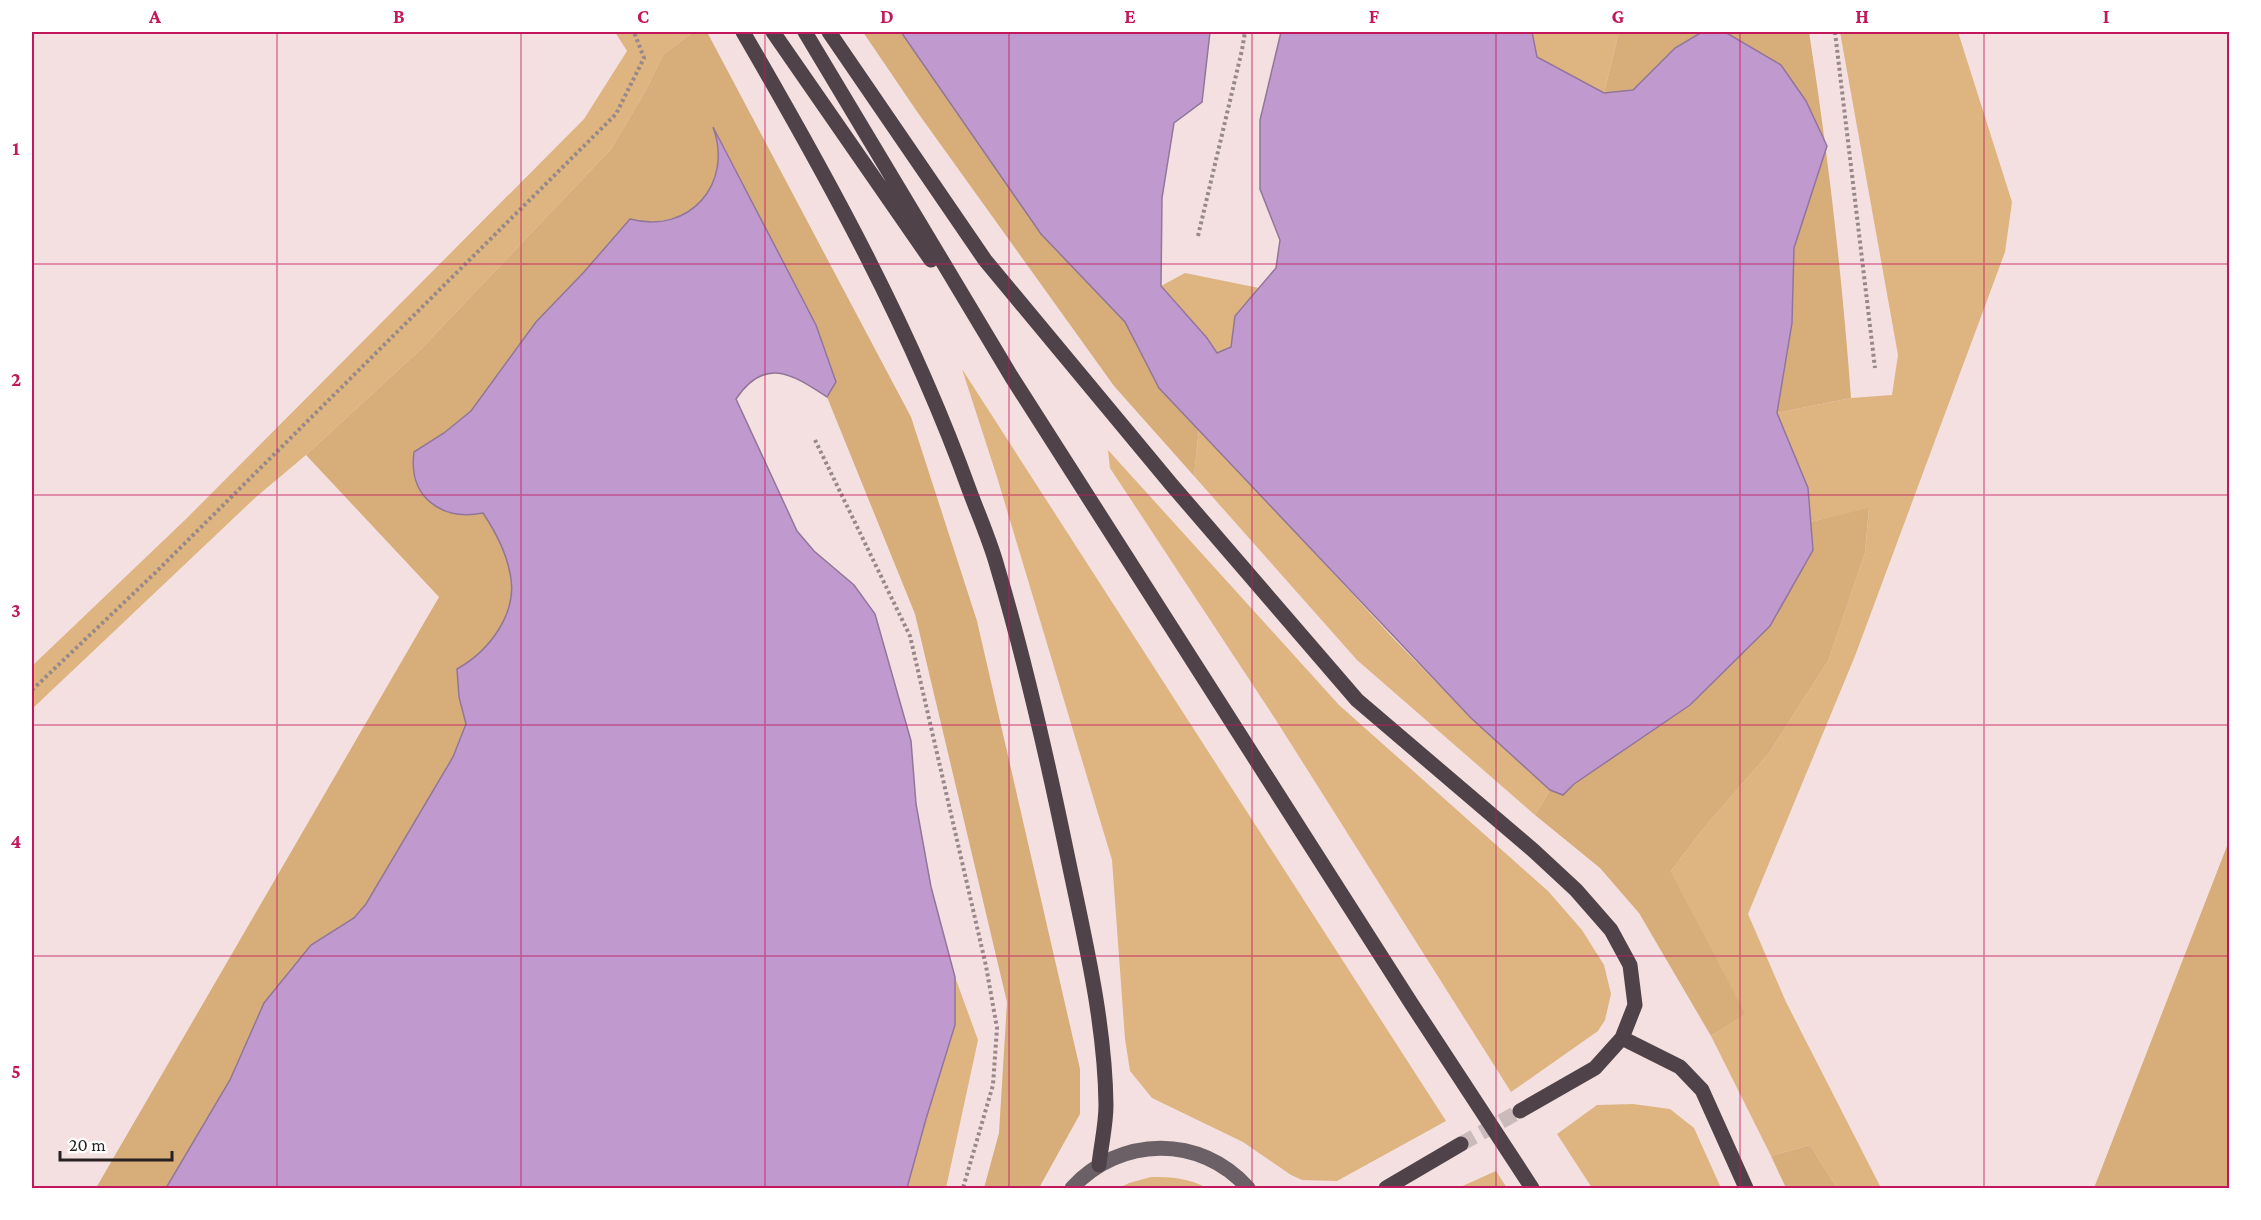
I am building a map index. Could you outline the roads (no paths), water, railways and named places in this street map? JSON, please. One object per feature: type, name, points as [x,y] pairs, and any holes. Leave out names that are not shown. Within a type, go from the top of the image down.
[{"type":"main road","points":[[743,32],[810,147],[905,332],[956,453],[997,564],[1029,685],[1060,817],[1088,952],[1100,1036],[1106,1106],[1099,1165]]},
{"type":"main road","points":[[773,32],[1011,376]]},
{"type":"main road","points":[[805,32],[1011,376],[1411,1003],[1532,1188]]},
{"type":"main road","points":[[829,32],[985,260],[1171,484],[1357,700],[1534,851],[1576,890],[1611,930],[1630,965],[1635,1005],[1622,1038],[1594,1068],[1520,1111]]},
{"type":"main road","points":[[1622,1038],[1680,1067],[1702,1090],[1746,1188]]},
{"type":"main road","points":[[1386,1188],[1461,1144]]},
{"type":"main road","points":[[1072,1188],[1099,1165],[1133,1151],[1169,1148],[1205,1156],[1236,1175],[1248,1188]]},
{"type":"tunnel","points":[[1461,1144],[1520,1111]]}]
